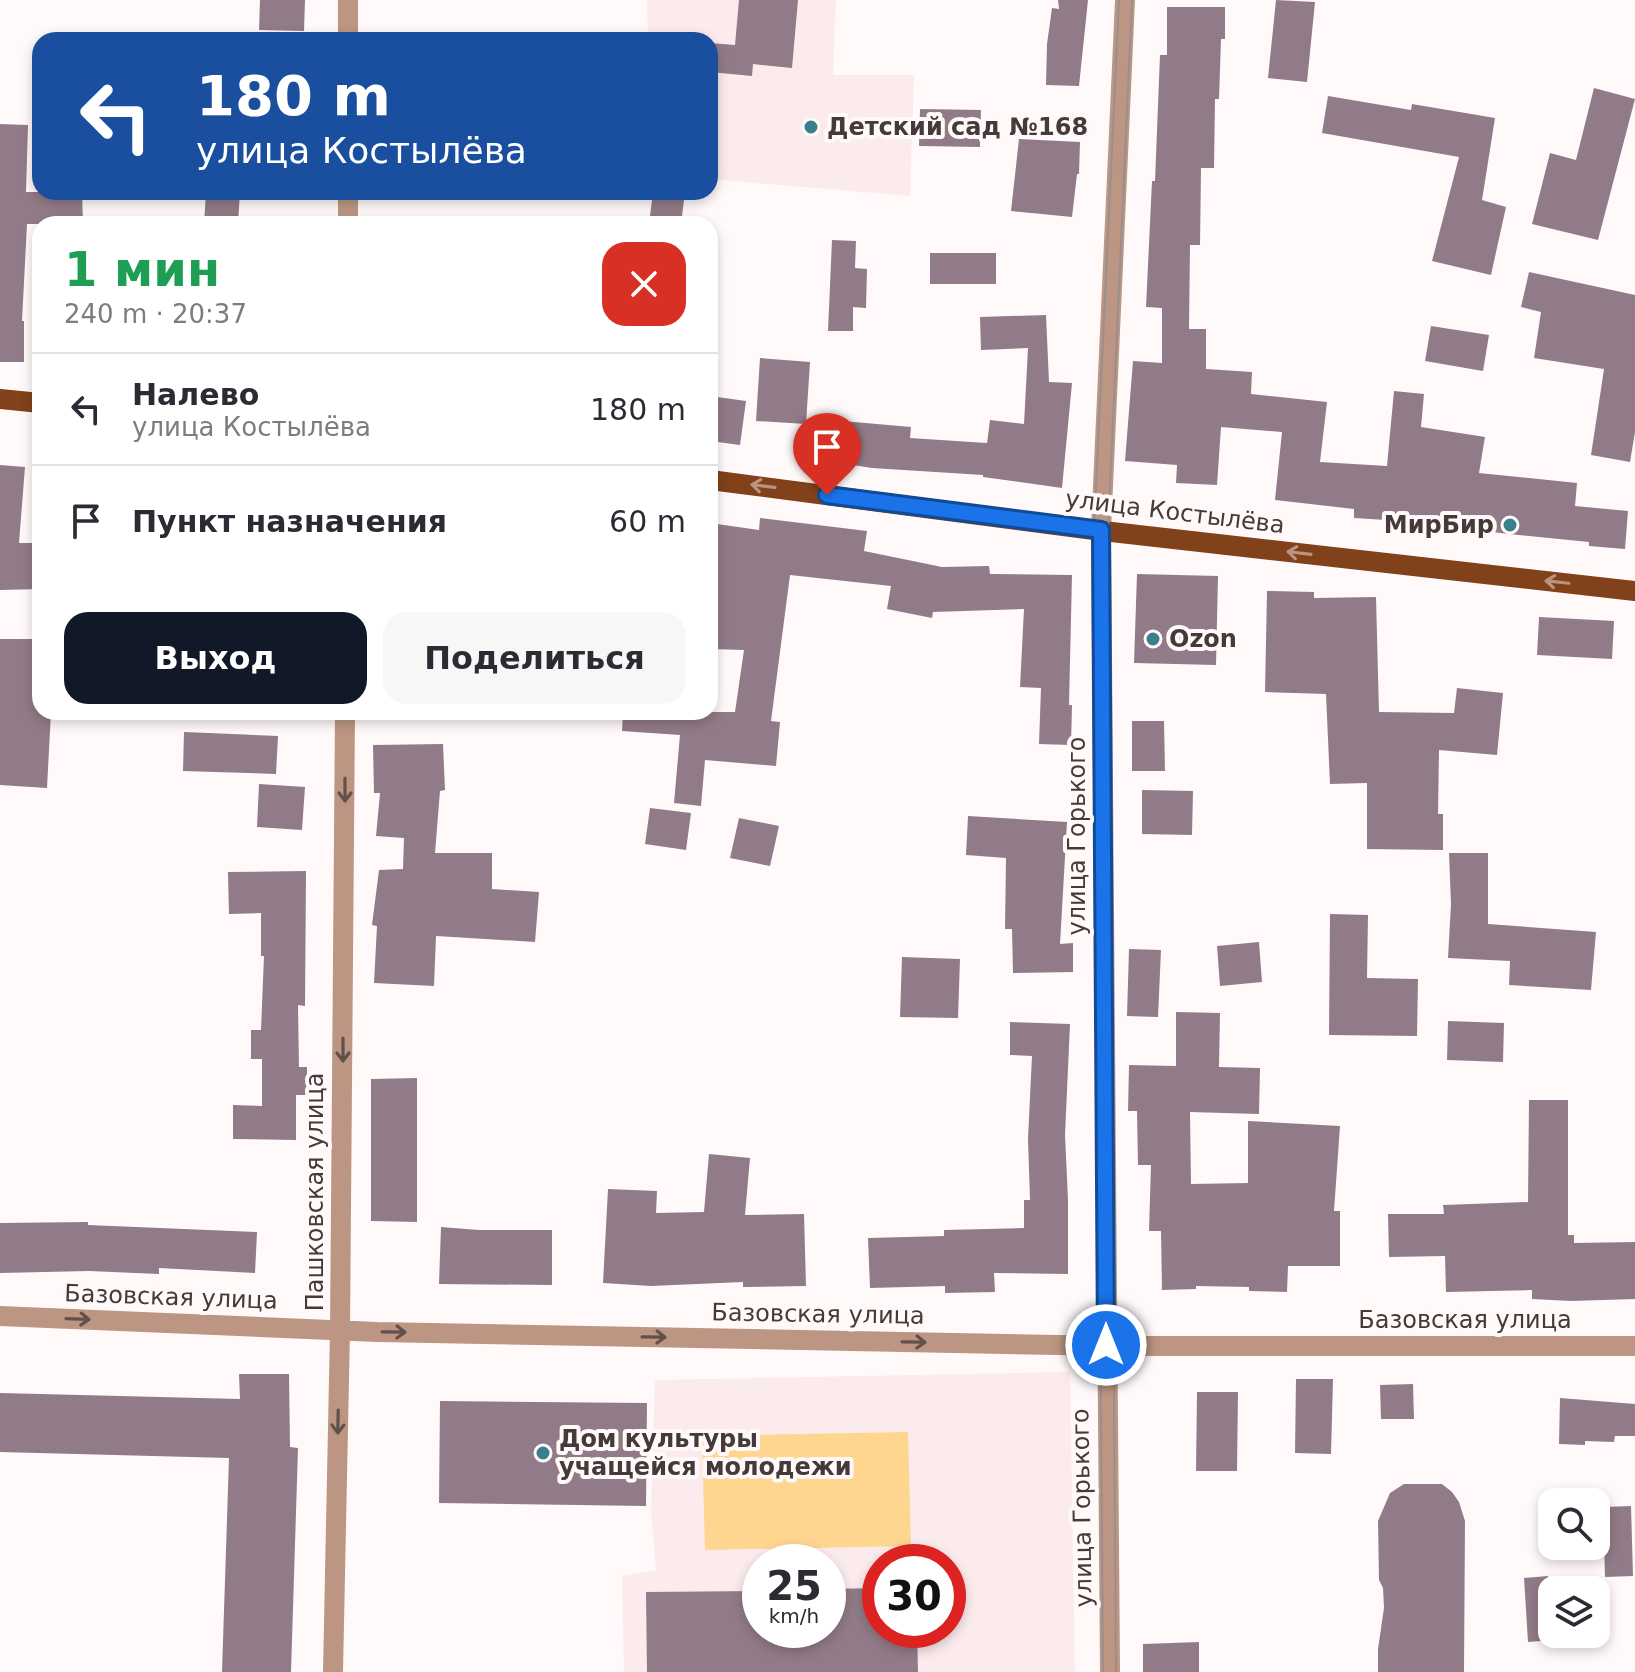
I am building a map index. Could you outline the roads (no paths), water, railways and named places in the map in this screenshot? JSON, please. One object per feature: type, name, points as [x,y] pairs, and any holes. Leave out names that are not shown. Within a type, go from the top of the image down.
[{"type":"main road","points":[[0,399],[32,402]]},
{"type":"main road","name":"улица Костылёва","points":[[718,481],[1101,530],[1635,591]]},
{"type":"street","points":[[348,0],[348,32]]},
{"type":"street","name":"улица Горького","points":[[1110,1672],[1101,530],[1125,0]]},
{"type":"street","name":"Пашковская улица","points":[[333,1672],[340,1330],[345,720]]},
{"type":"street","name":"Базовская улица","points":[[0,1316],[340,1330],[1106,1345],[1635,1346]]},
{"type":"tram line","points":[[1103,1672],[1094,530],[1119,0]]},
{"type":"tram line","points":[[1116,1672],[1108,531],[1132,0]]},
{"type":"place","name":"Детский сад №168","points":[[811,127]]},
{"type":"place","name":"МирБир","points":[[1510,525]]},
{"type":"place","name":"Ozon","points":[[1153,639]]},
{"type":"place","name":"Дом культуры учащейся молодежи","points":[[543,1453]]}]
